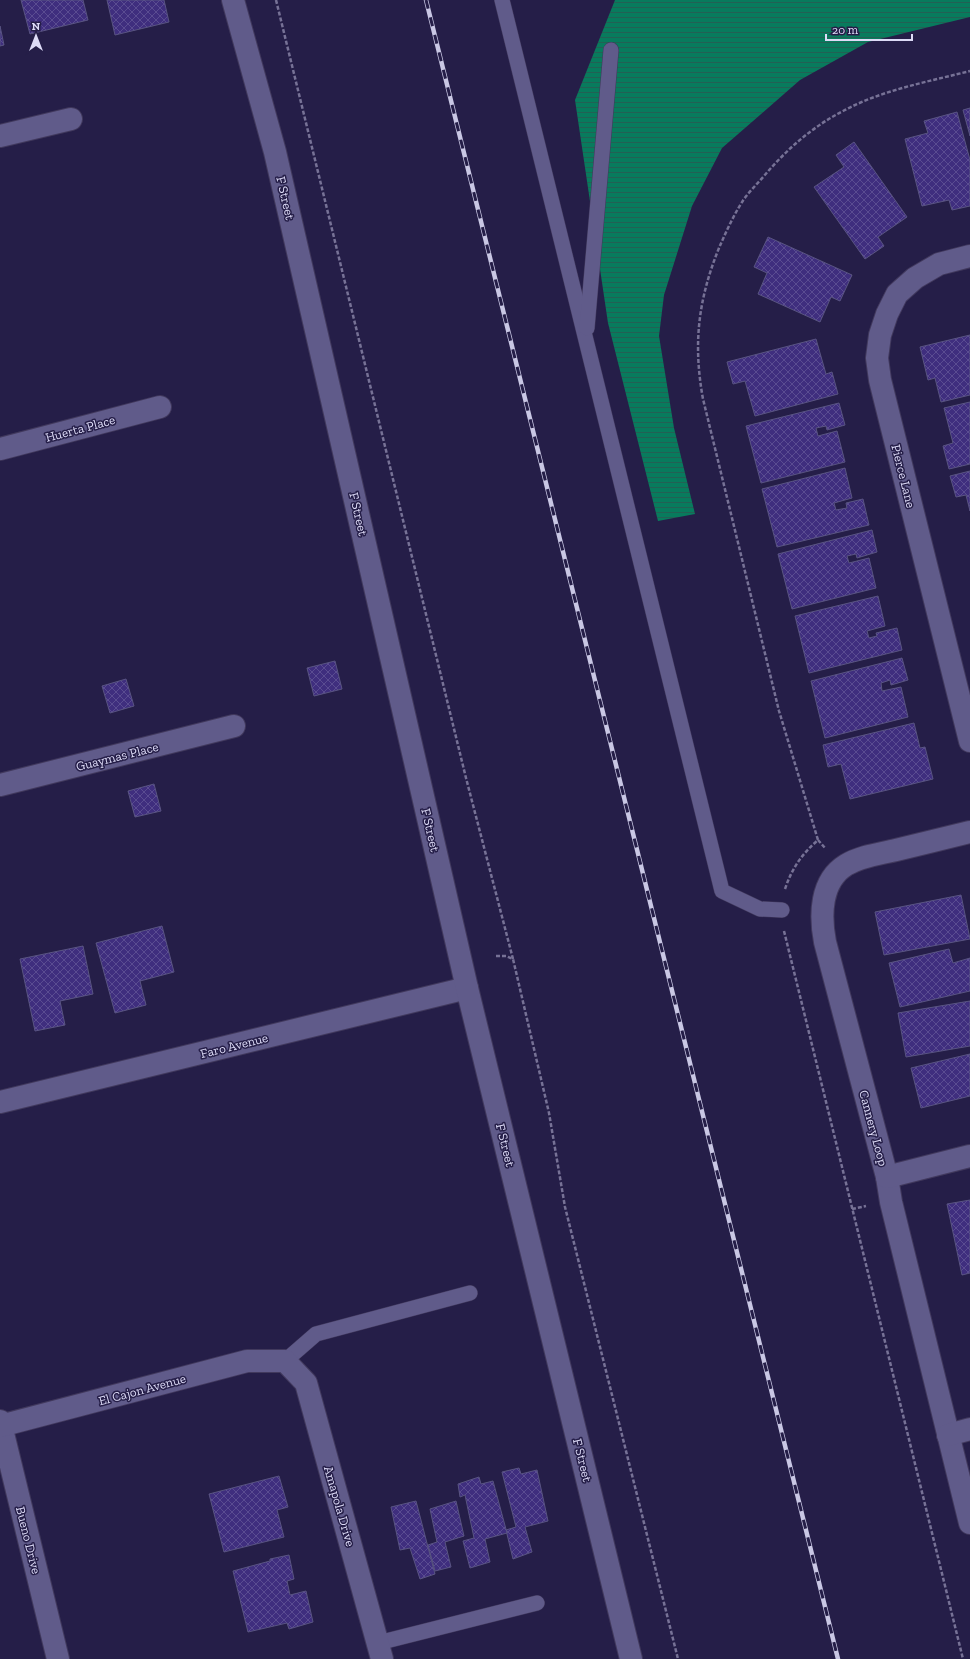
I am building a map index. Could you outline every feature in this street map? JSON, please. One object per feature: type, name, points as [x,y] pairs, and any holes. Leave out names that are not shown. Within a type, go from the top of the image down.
[{"type":"street","name":"F Street","points":[[232,0],[275,152],[467,988],[631,1659]]},
{"type":"street","points":[[0,136],[71,119]]},
{"type":"street","name":"Pierce Lane","points":[[970,256],[939,264],[915,278],[897,294],[887,314],[880,335],[877,358],[880,380],[970,741]]},
{"type":"street","name":"Huerta Place","points":[[0,449],[160,408]]},
{"type":"street","name":"Guaymas Place","points":[[0,785],[234,726]]},
{"type":"street","name":"Cannery Loop","points":[[970,832],[872,856],[846,865],[831,880],[823,903],[823,930],[825,942],[887,1177],[891,1202],[970,1523]]},
{"type":"street","name":"Faro Avenue","points":[[0,1102],[467,988]]},
{"type":"street","points":[[887,1177],[970,1156]]},
{"type":"street","name":"El Cajon Avenue","points":[[0,1424],[247,1361],[285,1361]]},
{"type":"street","name":"Amapola Drive","points":[[285,1361],[306,1383],[380,1651]]},
{"type":"street","name":"Bueno Drive","points":[[0,1424],[58,1659]]},
{"type":"street","points":[[948,1435],[970,1429]]},
{"type":"lane","points":[[502,0],[722,891],[760,909],[782,910]]},
{"type":"lane","points":[[586,340],[611,50]]},
{"type":"lane","points":[[285,1361],[316,1334],[470,1293]]},
{"type":"lane","points":[[380,1651],[537,1603]]},
{"type":"path","points":[[276,0],[466,778],[513,959],[550,1113],[565,1207],[678,1659]]},
{"type":"path","points":[[963,1659],[782,924],[783,895],[791,873],[799,860],[818,840],[779,711],[703,399],[698,372],[698,335],[702,301],[711,269],[725,233],[744,200],[777,160],[809,132],[843,110],[887,92],[970,71]]},
{"type":"path","points":[[496,956],[506,956],[513,959]]},
{"type":"shaded area","points":[[615,0],[970,0],[970,17],[868,42],[800,80],[722,148],[692,206],[664,295],[659,336],[674,428],[695,514],[658,521],[608,323],[575,100]]},
{"type":"building","points":[[21,0],[83,0],[88,20],[30,34]]},
{"type":"building","points":[[107,0],[164,0],[169,22],[115,35]]},
{"type":"building","points":[[0,26],[4,45],[0,46]]},
{"type":"building","points":[[970,108],[970,136],[963,110]]},
{"type":"building","points":[[957,112],[970,160],[970,206],[952,210],[949,200],[922,206],[905,139],[928,133],[924,121]]},
{"type":"building","points":[[854,142],[907,217],[878,237],[884,246],[865,259],[814,187],[844,167],[836,155]]},
{"type":"building","points":[[768,237],[852,275],[840,301],[831,297],[820,322],[758,294],[767,273],[754,267]]},
{"type":"building","points":[[970,335],[970,395],[941,402],[935,378],[928,380],[920,347]]},
{"type":"building","points":[[816,339],[826,374],[832,372],[838,394],[755,416],[745,381],[733,384],[727,362]]},
{"type":"building","points":[[970,402],[970,464],[949,469],[943,446],[953,443],[944,408]]},
{"type":"building","points":[[839,403],[845,425],[827,430],[826,426],[816,428],[818,436],[837,431],[845,462],[761,483],[746,426]]},
{"type":"building","points":[[845,468],[852,498],[834,503],[836,510],[847,508],[846,503],[863,499],[869,525],[777,547],[762,489]]},
{"type":"building","points":[[970,471],[970,511],[966,495],[956,497],[950,476]]},
{"type":"building","points":[[872,530],[877,552],[857,558],[856,554],[847,556],[849,563],[869,558],[876,588],[792,609],[778,554]]},
{"type":"building","points":[[878,596],[885,626],[867,631],[869,638],[877,636],[876,633],[897,628],[902,650],[809,673],[795,616]]},
{"type":"building","points":[[902,658],[908,680],[891,685],[890,680],[881,683],[882,691],[901,687],[908,717],[825,738],[811,681]]},
{"type":"building","points":[[335,661],[342,689],[314,696],[307,668]]},
{"type":"building","points":[[126,679],[134,706],[110,713],[102,686]]},
{"type":"building","points":[[914,723],[920,748],[925,747],[933,779],[850,799],[841,764],[828,767],[823,745]]},
{"type":"building","points":[[154,784],[161,811],[135,817],[128,791]]},
{"type":"building","points":[[961,895],[970,939],[884,955],[875,912]]},
{"type":"building","points":[[162,926],[174,972],[140,981],[146,1005],[115,1013],[96,943]]},
{"type":"building","points":[[83,946],[93,994],[60,1001],[65,1025],[35,1031],[20,959]]},
{"type":"building","points":[[949,949],[953,963],[970,958],[970,991],[900,1007],[889,963]]},
{"type":"building","points":[[970,1001],[970,1046],[906,1057],[898,1013]]},
{"type":"building","points":[[970,1054],[970,1096],[921,1108],[911,1068]]},
{"type":"building","points":[[970,1200],[970,1273],[962,1275],[947,1204]]},
{"type":"building","points":[[519,1468],[521,1474],[537,1470],[548,1521],[525,1527],[532,1552],[513,1559],[506,1530],[516,1527],[502,1472]]},
{"type":"building","points":[[279,1476],[288,1507],[277,1510],[284,1537],[224,1552],[209,1494]]},
{"type":"building","points":[[479,1477],[481,1484],[493,1481],[507,1533],[485,1539],[490,1562],[470,1568],[463,1541],[474,1538],[465,1495],[460,1497],[458,1484]]},
{"type":"building","points":[[416,1501],[435,1574],[420,1579],[410,1548],[400,1550],[391,1507]]},
{"type":"building","points":[[456,1501],[464,1536],[445,1542],[451,1567],[435,1571],[428,1545],[437,1542],[430,1509]]},
{"type":"building","points":[[289,1555],[294,1579],[287,1581],[290,1595],[306,1591],[313,1622],[289,1629],[287,1623],[248,1632],[233,1571],[270,1561],[270,1559]]},
{"type":"railway","points":[[426,0],[838,1659]]}]
